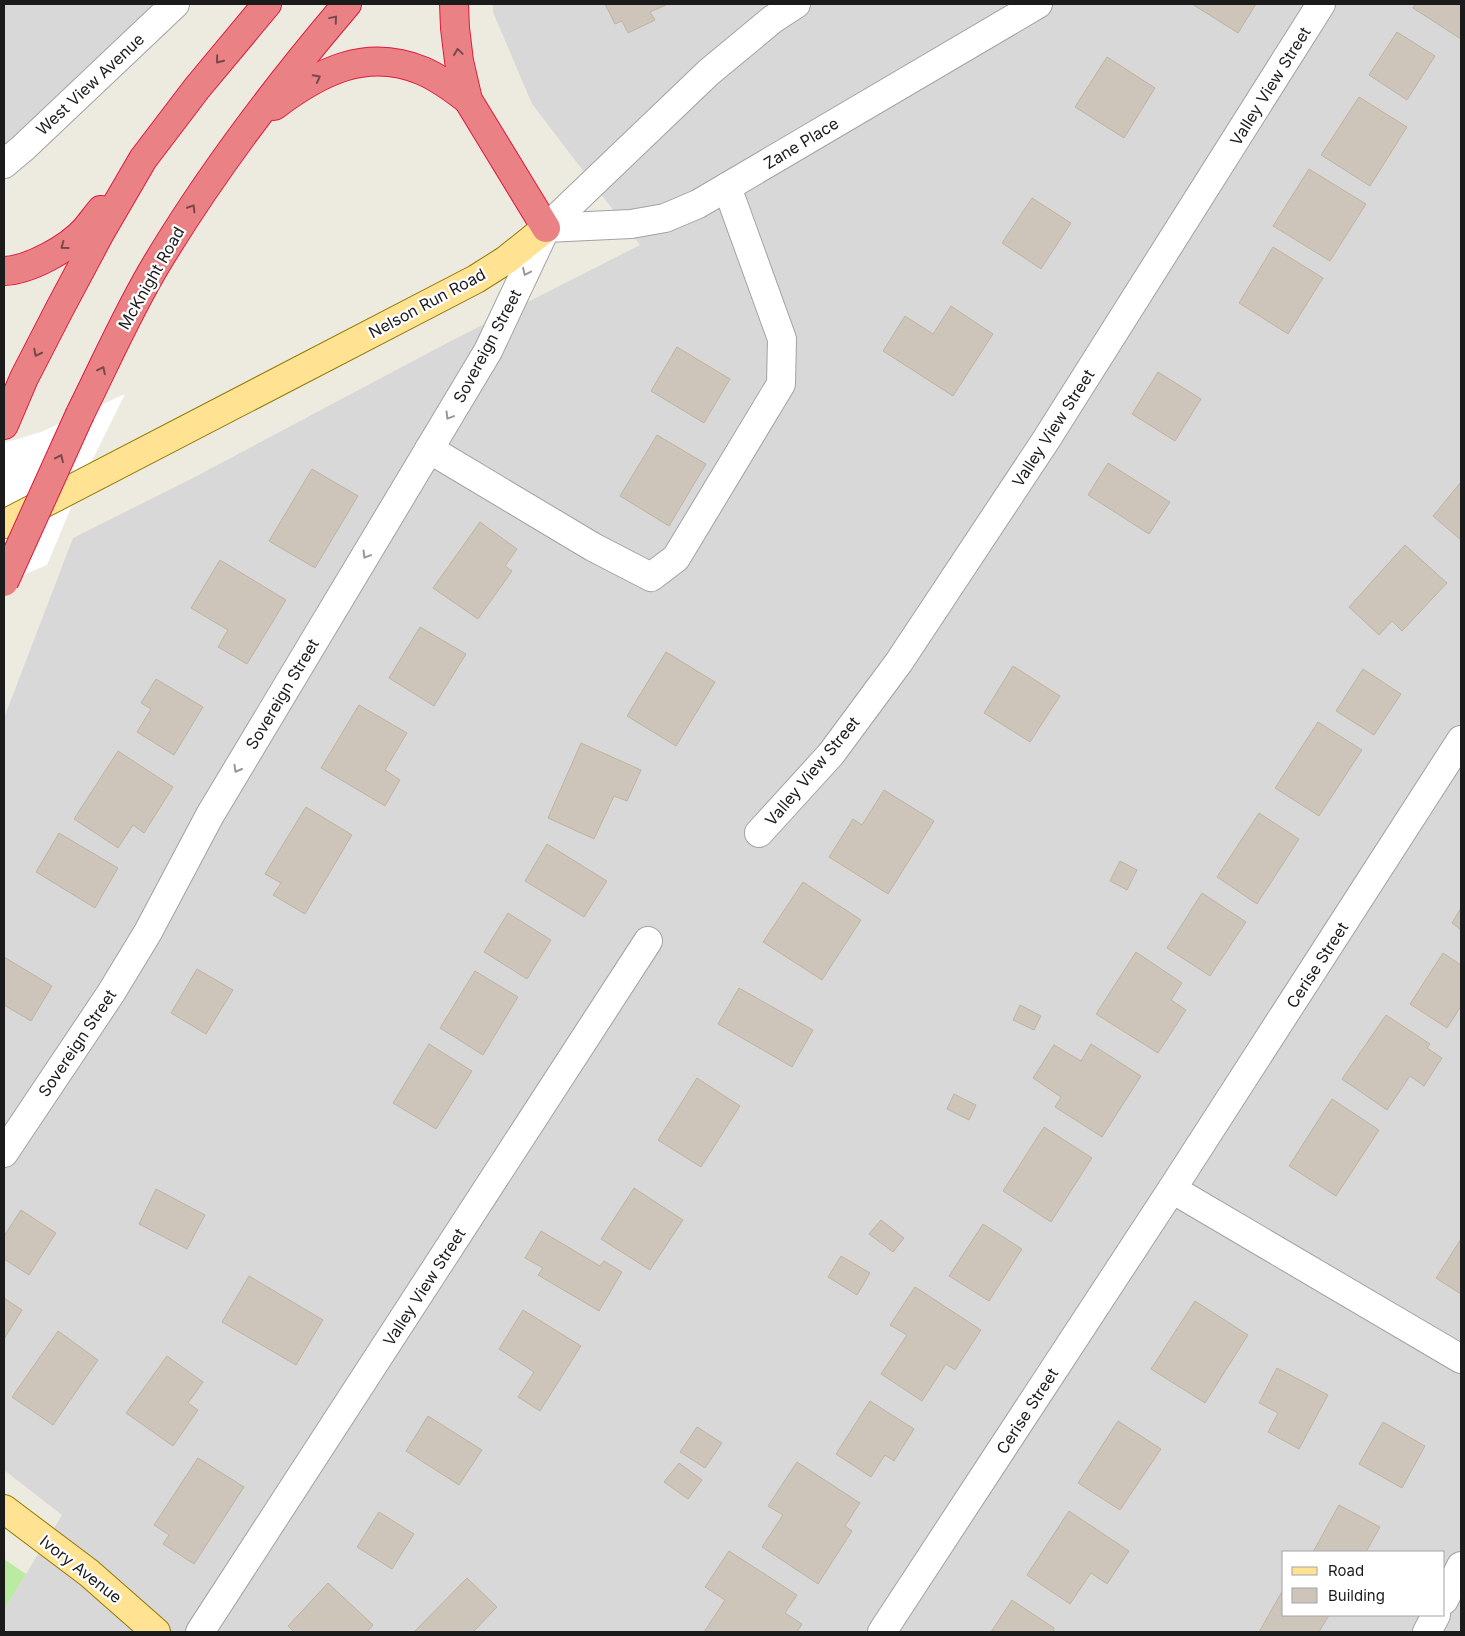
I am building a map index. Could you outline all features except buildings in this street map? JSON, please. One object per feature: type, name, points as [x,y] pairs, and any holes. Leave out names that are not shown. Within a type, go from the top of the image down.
[{"type":"highway","points":[[4,271],[35,263],[59,250],[85,230],[143,159],[203,80],[267,4]]},
{"type":"highway","name":"McKnight Road","points":[[4,582],[80,414],[156,264],[248,125],[297,62],[346,4]]},
{"type":"highway","points":[[454,4],[455,28],[468,100],[546,228]]},
{"type":"highway","points":[[248,125],[295,90],[321,75],[347,65],[372,61],[398,64],[423,71],[445,83],[468,100]]},
{"type":"highway","points":[[4,424],[24,378],[55,318],[100,233],[143,159]]},
{"type":"main road","name":"Nelson Run Road","points":[[4,524],[476,279],[506,260],[546,228]]},
{"type":"main road","name":"Ivory Avenue","points":[[4,1509],[90,1574],[156,1632]]},
{"type":"street","name":"West View Avenue","points":[[4,164],[175,4]]},
{"type":"street","name":"Nelson Run Road","points":[[546,228],[709,72],[774,19],[796,4]]},
{"type":"street","name":"Zane Place","points":[[546,228],[632,224],[665,218],[698,204],[1038,4]]},
{"type":"street","name":"Valley View Street","points":[[759,834],[831,754],[899,662],[1046,440],[1321,4]]},
{"type":"street","points":[[429,449],[593,547],[651,577],[676,558],[781,384],[782,339],[727,187]]},
{"type":"street","name":"Sovereign Street","points":[[4,1153],[111,993],[148,932],[210,815],[488,352],[546,228]]},
{"type":"street","name":"Cerise Street","points":[[882,1632],[1172,1189],[1461,740]]},
{"type":"street","name":"Valley View Street","points":[[200,1632],[648,941]]},
{"type":"street","points":[[1172,1189],[1461,1358]]},
{"type":"street","points":[[1445,1598],[1461,1566]]},
{"type":"street","points":[[1427,1632],[1435,1616]]},
{"type":"shaded area","points":[[4,4],[175,4],[4,164]]},
{"type":"shaded area","points":[[493,4],[1461,4],[1461,1632],[4,1632],[4,1610],[62,1515],[4,1470],[4,718],[73,538],[191,479],[449,342],[640,245],[532,104],[493,12]]},
{"type":"green space","points":[[4,1559],[26,1574],[4,1610]]},
{"type":"pier","points":[[125,394],[83,479],[47,565],[4,583],[4,443],[41,432]]}]
